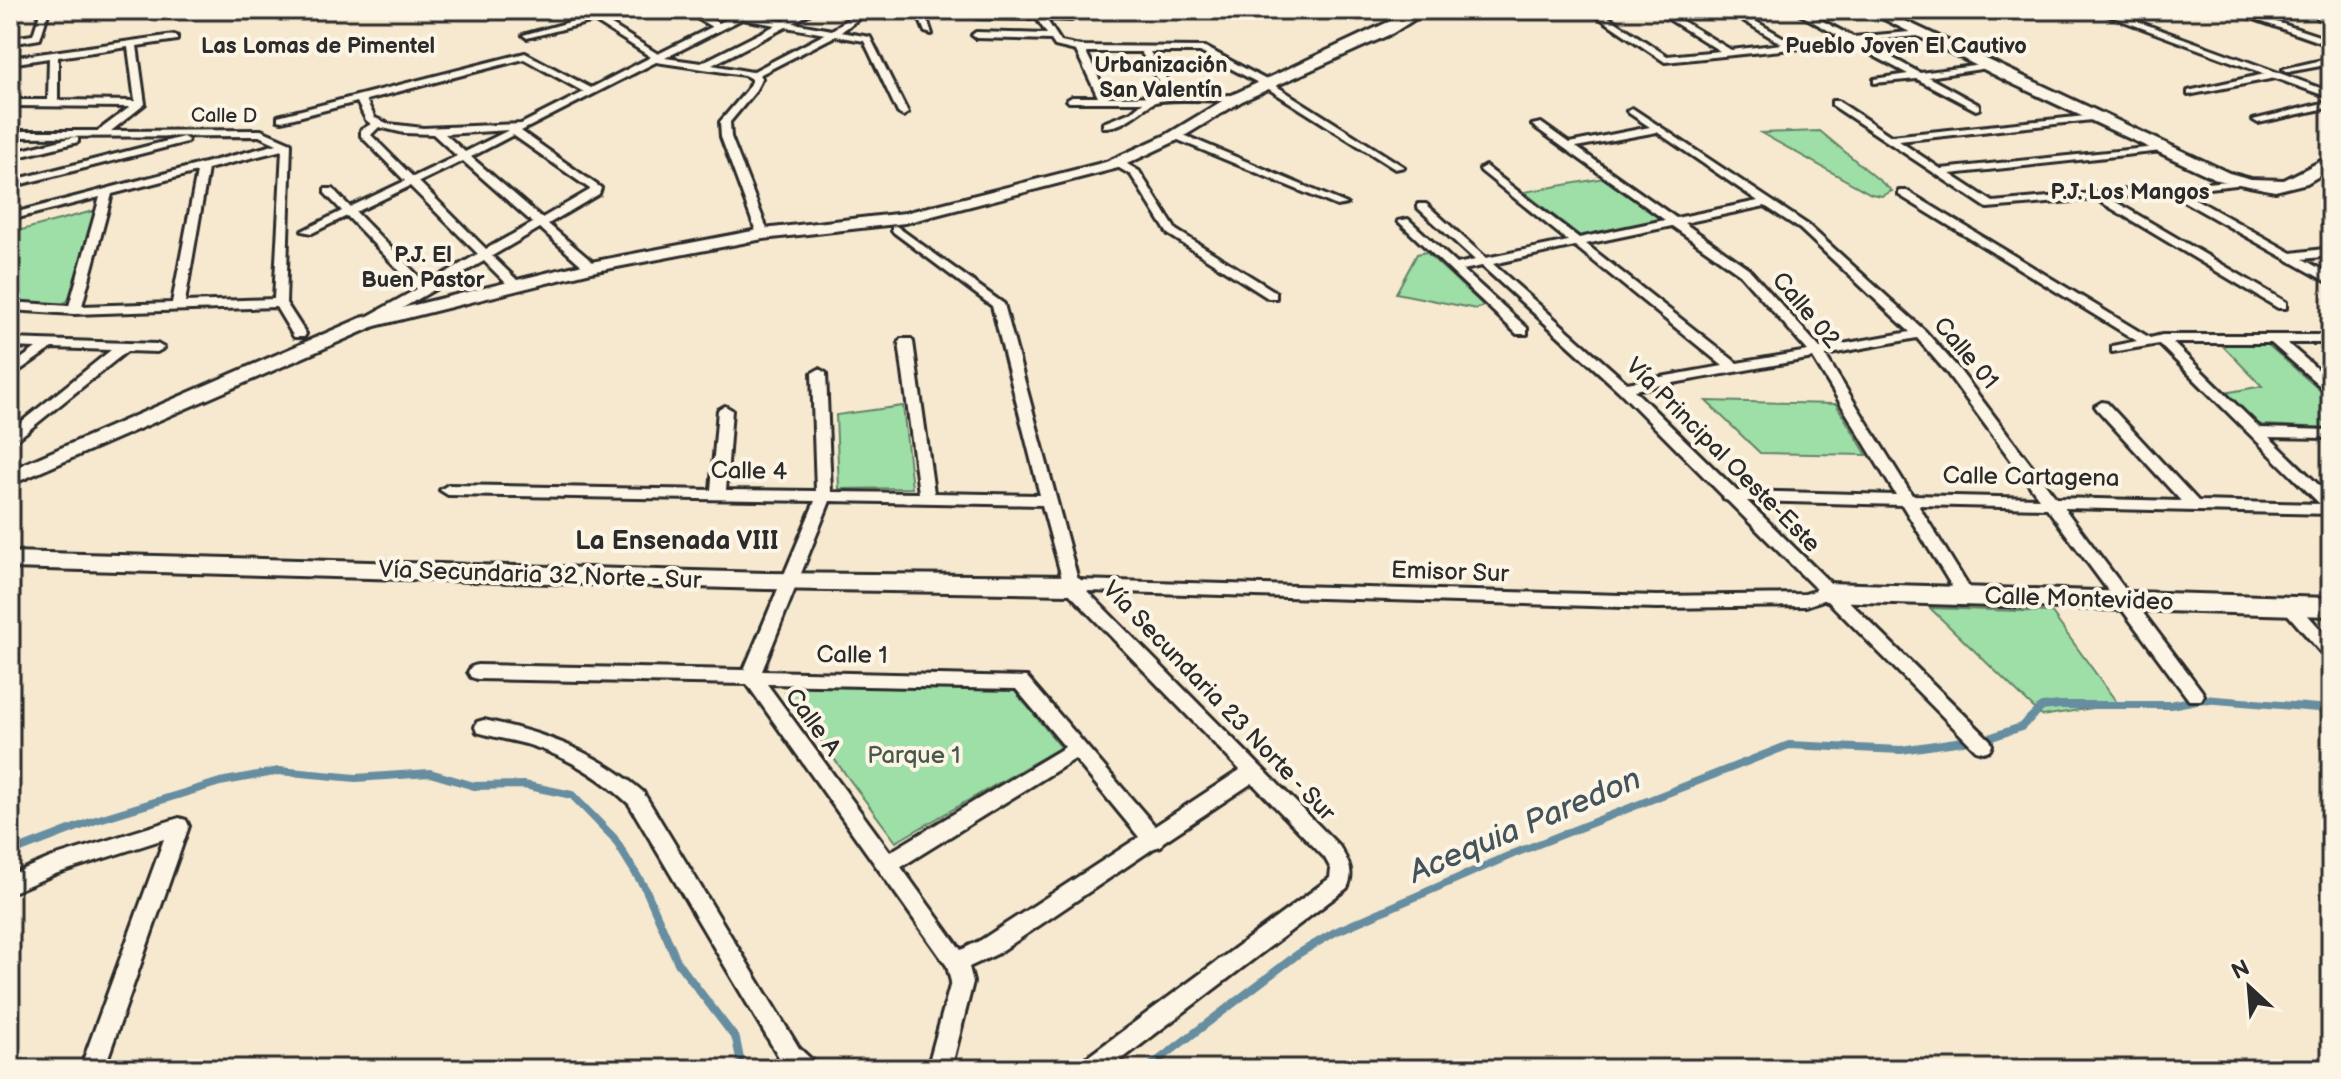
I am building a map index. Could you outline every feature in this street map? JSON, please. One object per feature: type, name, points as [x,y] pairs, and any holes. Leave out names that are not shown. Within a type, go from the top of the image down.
[{"type":"street","points":[[10,41],[37,37],[45,10]]},
{"type":"street","points":[[582,10],[655,58],[753,75],[835,32],[866,10]]},
{"type":"street","points":[[527,35],[629,10]]},
{"type":"street","points":[[687,10],[719,27]]},
{"type":"street","points":[[308,231],[463,157],[752,10]]},
{"type":"street","points":[[701,67],[812,10]]},
{"type":"street","points":[[920,10],[929,32]]},
{"type":"street","points":[[368,322],[591,267],[763,234],[905,218],[1053,183],[1118,163],[1175,135],[1237,98],[1388,30],[1423,10]]},
{"type":"street","points":[[1592,10],[1665,59],[1918,33]]},
{"type":"street","points":[[1658,10],[1730,53]]},
{"type":"street","points":[[1730,10],[1793,47]]},
{"type":"street","points":[[1796,10],[1976,107]]},
{"type":"street","points":[[1872,10],[2092,117],[2236,182]]},
{"type":"street","points":[[2098,10],[2331,95]]},
{"type":"street","points":[[2232,10],[2331,43]]},
{"type":"street","points":[[1038,13],[1058,44],[1080,49],[1202,49],[1267,84],[1399,167]]},
{"type":"street","points":[[977,15],[1038,13],[1071,17]]},
{"type":"street","points":[[741,16],[868,40],[903,113]]},
{"type":"street","points":[[976,35],[1054,37]]},
{"type":"street","points":[[10,61],[174,38]]},
{"type":"street","points":[[132,43],[140,104]]},
{"type":"street","points":[[1080,49],[1104,99]]},
{"type":"street","points":[[1144,49],[1174,98]]},
{"type":"street","points":[[53,104],[54,55]]},
{"type":"street","points":[[282,118],[525,56],[590,91]]},
{"type":"street","points":[[2288,69],[2331,61]]},
{"type":"street","points":[[1877,81],[1989,67]]},
{"type":"street","points":[[753,75],[757,78],[751,91],[725,122],[726,137],[763,234]]},
{"type":"street","points":[[2191,93],[2276,75]]},
{"type":"street","points":[[10,478],[368,322],[591,195],[596,188],[519,128],[434,130],[377,124],[371,120],[360,98]]},
{"type":"street","points":[[1107,125],[1134,114],[1154,98]]},
{"type":"street","points":[[1072,100],[1237,98]]},
{"type":"street","points":[[10,103],[140,104]]},
{"type":"street","points":[[1835,103],[1991,206],[2236,182],[2269,186],[2314,176],[2331,161]]},
{"type":"street","points":[[10,156],[100,133],[140,104]]},
{"type":"street","points":[[2258,120],[2331,104]]},
{"type":"street","name":"Calle 01","points":[[1632,111],[1804,227],[1920,334],[1952,370],[2195,695]]},
{"type":"street","points":[[1889,139],[2092,117]]},
{"type":"street","points":[[377,124],[364,133],[487,253],[514,284]]},
{"type":"street","name":"Calle 02","points":[[1537,125],[1744,271],[1816,352],[1965,594]]},
{"type":"street","points":[[1567,146],[1657,129]]},
{"type":"street","points":[[434,130],[591,267]]},
{"type":"street","points":[[10,184],[207,133]]},
{"type":"street","name":"Calle D","points":[[10,134],[261,133],[287,145],[280,303]]},
{"type":"street","points":[[1175,135],[1341,204]]},
{"type":"street","points":[[10,217],[287,145]]},
{"type":"street","points":[[1939,172],[2162,148]]},
{"type":"street","points":[[1118,163],[1135,173],[1172,232],[1272,295]]},
{"type":"street","points":[[178,305],[203,167]]},
{"type":"street","points":[[1485,169],[1733,367]]},
{"type":"street","points":[[2170,189],[2331,280]]},
{"type":"street","points":[[329,191],[424,289]]},
{"type":"street","points":[[74,310],[107,192]]},
{"type":"street","points":[[1903,193],[2155,341],[2255,432],[2331,507]]},
{"type":"street","points":[[2100,197],[2282,305]]},
{"type":"street","points":[[1455,268],[1768,202]]},
{"type":"street","name":"Vía Principal Oeste-Este","points":[[1422,206],[1624,388],[1729,496],[1983,745]]},
{"type":"street","points":[[1404,221],[1522,331]]},
{"type":"street","name":"Vía Secundaria 23 Norte - Sur","points":[[896,229],[998,304],[1071,585],[1332,852],[1341,868],[1340,882],[1090,1069]]},
{"type":"street","points":[[2290,257],[2331,252]]},
{"type":"street","points":[[10,306],[74,310],[280,303],[299,334]]},
{"type":"street","points":[[1624,388],[1920,334]]},
{"type":"street","points":[[2273,338],[2331,388]]},
{"type":"street","points":[[2117,349],[2155,341],[2331,339]]},
{"type":"street","points":[[906,342],[927,498]]},
{"type":"street","points":[[10,343],[157,348]]},
{"type":"street","points":[[10,373],[48,345]]},
{"type":"street","points":[[10,438],[124,347]]},
{"type":"street","points":[[751,676],[824,497],[819,373]]},
{"type":"street","points":[[2102,406],[2193,505]]},
{"type":"street","points":[[718,495],[725,410]]},
{"type":"street","points":[[2255,432],[2331,434]]},
{"type":"street","name":"Calle 4","points":[[448,490],[1049,500]]},
{"type":"street","name":"Calle Cartagena","points":[[1729,496],[2331,507]]},
{"type":"street","name":"Vía Secundaria 32 Norte - Sur","points":[[10,560],[1071,585]]},
{"type":"street","name":"Emisor Sur","points":[[1071,585],[1657,602],[1806,600],[1827,592]]},
{"type":"street","name":"Calle Montevideo","points":[[1827,592],[2331,607]]},
{"type":"street","points":[[2290,606],[2331,652]]},
{"type":"street","name":"Calle 1","points":[[477,672],[1021,682],[1154,840]]},
{"type":"street","name":"Calle A","points":[[751,676],[957,962]]},
{"type":"street","points":[[484,727],[542,739],[581,756],[614,776],[636,798],[791,1056],[805,1069]]},
{"type":"street","points":[[888,864],[1078,748]]},
{"type":"street","points":[[939,1069],[962,982],[957,962],[989,947],[1254,771]]},
{"type":"street","points":[[10,884],[50,867],[179,826],[92,1069]]},
{"type":"green space","points":[[1820,131],[1892,191],[1882,196],[1871,194],[1761,133]]},
{"type":"green space","points":[[1604,178],[1663,221],[1581,237],[1524,192]]},
{"type":"green space","points":[[97,210],[68,301],[58,306],[10,302],[10,233]]},
{"type":"green space","points":[[1426,252],[1484,306],[1476,309],[1396,293],[1417,254]]},
{"type":"green space","points":[[2220,343],[2267,344],[2331,400],[2331,428],[2252,422],[2225,393],[2262,386]]},
{"type":"green space","points":[[1706,401],[1836,404],[1867,455],[1760,453]]},
{"type":"green space","points":[[903,406],[912,488],[839,489],[836,415]]},
{"type":"green space","points":[[1930,608],[2051,612],[2118,704],[2042,716]]},
{"type":"green space","name":"Parque 1","points":[[794,685],[1013,689],[1061,747],[896,842],[785,693]]},
{"type":"waterway","name":"Acequia Paredon","points":[[1986,739],[2021,727],[2042,707],[2060,705],[2170,705],[2203,699],[2331,709]]},
{"type":"waterway","name":"Acequia Paredon","points":[[1147,1069],[1298,954],[1335,932],[1513,854],[1789,745],[1901,750],[1963,741]]},
{"type":"waterway","name":"Acequia Paredon","points":[[10,853],[96,820],[220,782],[279,771],[356,778],[430,773],[474,786],[524,785],[572,795],[614,838],[646,890],[678,963],[736,1039],[742,1069]]},
{"type":"district","name":"Las Lomas de Pimentel","points":[[318,46]]},
{"type":"district","name":"Pueblo Joven El Cautivo","points":[[1906,46]]},
{"type":"district","name":"Urbanización San Valentín","points":[[1161,78]]},
{"type":"district","name":"P.J. Los Mangos","points":[[2130,192]]},
{"type":"district","name":"P.J. El Buen Pastor","points":[[423,268]]},
{"type":"district","name":"La Ensenada VIII","points":[[677,541]]}]
